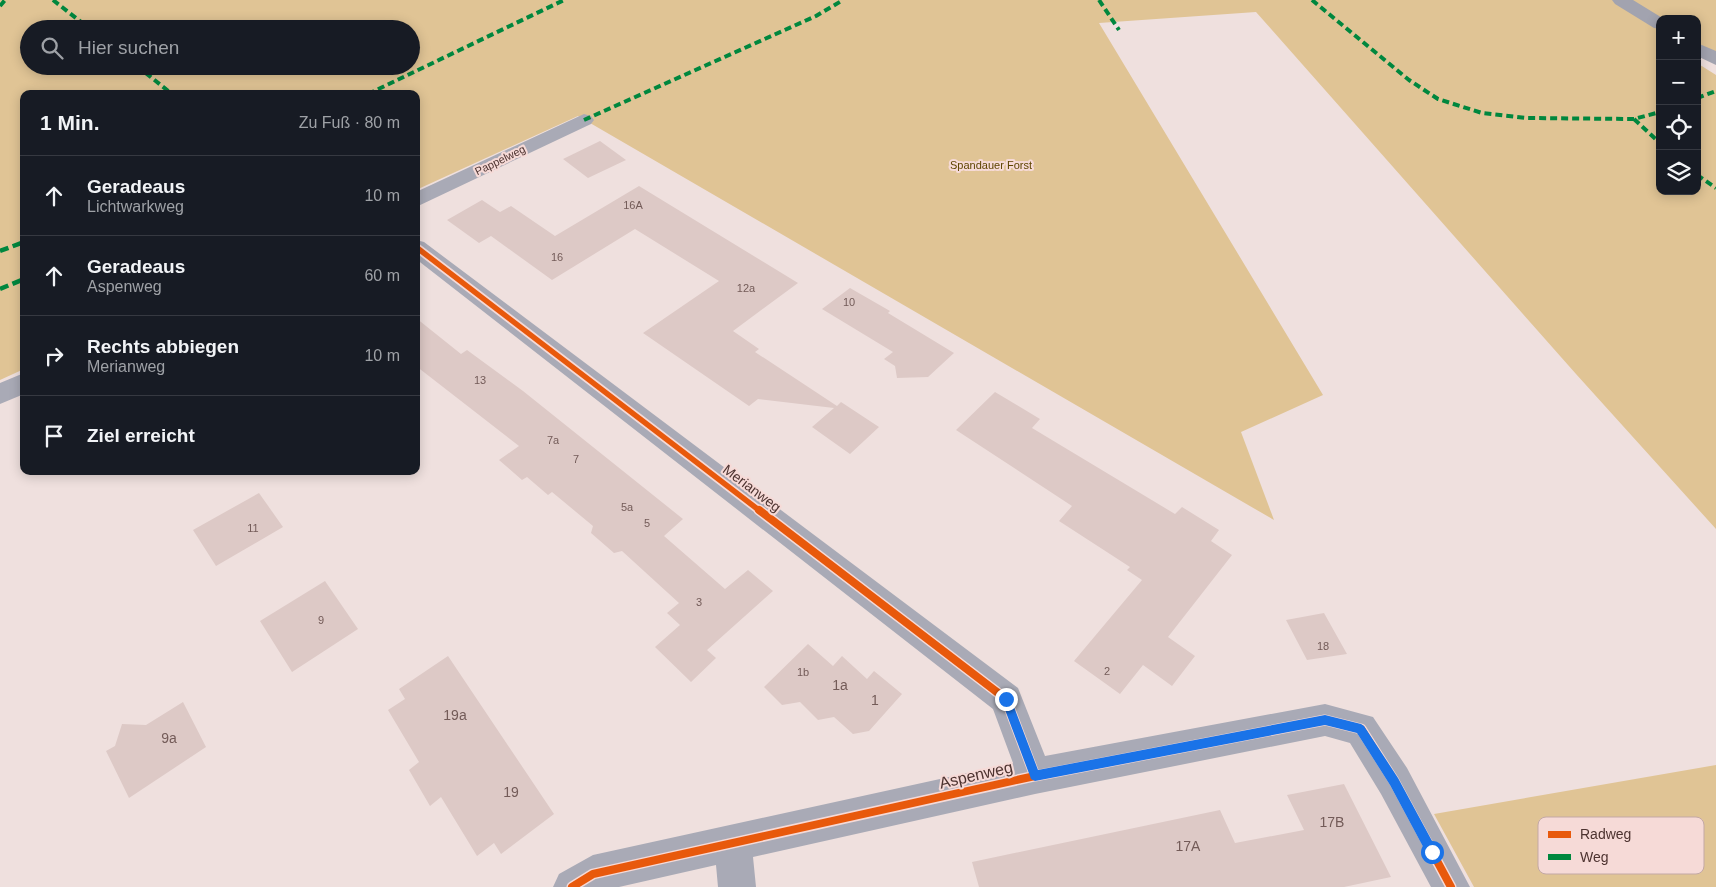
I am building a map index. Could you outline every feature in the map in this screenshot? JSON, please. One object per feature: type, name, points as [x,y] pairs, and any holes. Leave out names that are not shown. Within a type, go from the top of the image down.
[{"type":"main road","points":[[1621,0],[1656,22]]},
{"type":"main road","points":[[1701,50],[1716,59]]},
{"type":"street","name":"Pappelweg","points":[[420,198],[584,120]]},
{"type":"street","name":"Merianweg","points":[[420,250],[1006,699],[1035,776]]},
{"type":"street","points":[[0,394],[20,385]]},
{"type":"street","name":"Aspenweg","points":[[572,887],[593,874],[1035,776],[1325,720],[1361,729],[1394,781],[1451,887]]},
{"type":"street","points":[[733,844],[737,887]]},
{"type":"green space","name":"Spandauer Forst","points":[[0,0],[1716,0],[1716,56],[1701,57],[1701,15],[1656,15],[1656,195],[1701,195],[1701,66],[1716,75],[1716,529],[1576,374],[1256,12],[1099,23],[1323,395],[1241,432],[1274,520],[578,116],[420,188],[420,90],[20,90],[20,371],[0,380]]},
{"type":"green space","points":[[1716,765],[1716,887],[1474,887],[1434,814]]},
{"type":"building","points":[[600,141],[626,160],[588,178],[563,159]]},
{"type":"building","points":[[639,186],[798,283],[733,331],[759,349],[755,352],[837,406],[841,402],[879,427],[850,454],[812,427],[834,408],[758,399],[749,406],[643,333],[719,281],[635,229],[552,280],[491,236],[479,243],[447,220],[482,200],[500,212],[511,206],[555,236]]},
{"type":"building","points":[[850,288],[890,311],[888,313],[954,353],[928,377],[897,378],[895,366],[884,359],[893,352],[822,309]]},
{"type":"building","points":[[420,321],[461,354],[467,350],[523,391],[683,519],[664,536],[725,589],[748,570],[773,591],[707,650],[716,658],[691,682],[655,647],[680,625],[667,613],[679,603],[622,551],[614,553],[591,533],[593,526],[552,492],[548,495],[527,477],[522,480],[499,460],[519,446],[420,369]]},
{"type":"building","points":[[995,392],[1040,419],[1032,428],[1175,514],[1182,507],[1219,530],[1211,541],[1232,555],[1168,637],[1195,656],[1172,686],[1143,665],[1120,694],[1074,661],[1142,580],[1127,570],[1130,567],[1059,521],[1072,506],[956,430]]},
{"type":"building","points":[[259,493],[283,527],[216,566],[193,530]]},
{"type":"building","points":[[325,581],[358,629],[292,672],[260,621]]},
{"type":"building","points":[[1324,613],[1347,654],[1307,660],[1286,620]]},
{"type":"building","points":[[808,644],[833,666],[842,656],[867,679],[874,671],[902,694],[869,731],[853,734],[834,717],[818,720],[800,702],[782,705],[764,687]]},
{"type":"building","points":[[448,656],[554,814],[501,854],[494,843],[477,856],[441,797],[430,806],[409,770],[419,762],[388,710],[405,699],[399,689]]},
{"type":"building","points":[[183,702],[206,747],[129,798],[106,751],[115,746],[122,724],[146,725]]},
{"type":"building","points":[[1344,784],[1391,877],[1344,887],[979,887],[972,862],[1220,810],[1235,843],[1304,830],[1287,795]]},
{"type":"marked path","points":[[0,6],[5,0]]},
{"type":"marked path","points":[[53,0],[79,20]]},
{"type":"marked path","points":[[420,69],[564,0]]},
{"type":"marked path","points":[[584,120],[816,16],[843,0]]},
{"type":"marked path","points":[[1099,0],[1119,30]]},
{"type":"marked path","points":[[1312,0],[1409,80],[1438,99],[1482,113],[1526,118],[1634,119],[1656,113]]},
{"type":"marked path","points":[[148,75],[167,90]]},
{"type":"marked path","points":[[376,90],[408,75]]},
{"type":"marked path","points":[[1701,97],[1716,91]]},
{"type":"marked path","points":[[1634,119],[1656,139]]},
{"type":"marked path","points":[[1701,178],[1716,188]]},
{"type":"marked path","points":[[0,251],[20,244]]},
{"type":"marked path","points":[[0,289],[20,281]]},
{"type":"cycle path","points":[[420,250],[1006,699],[1035,776]]},
{"type":"cycle path","points":[[572,887],[593,874],[665,858],[1035,776],[1325,720],[1361,729],[1394,781],[1451,887]]},
{"type":"route","points":[[1006,699],[1035,776],[1325,720],[1361,729],[1394,781],[1432,852]]}]
